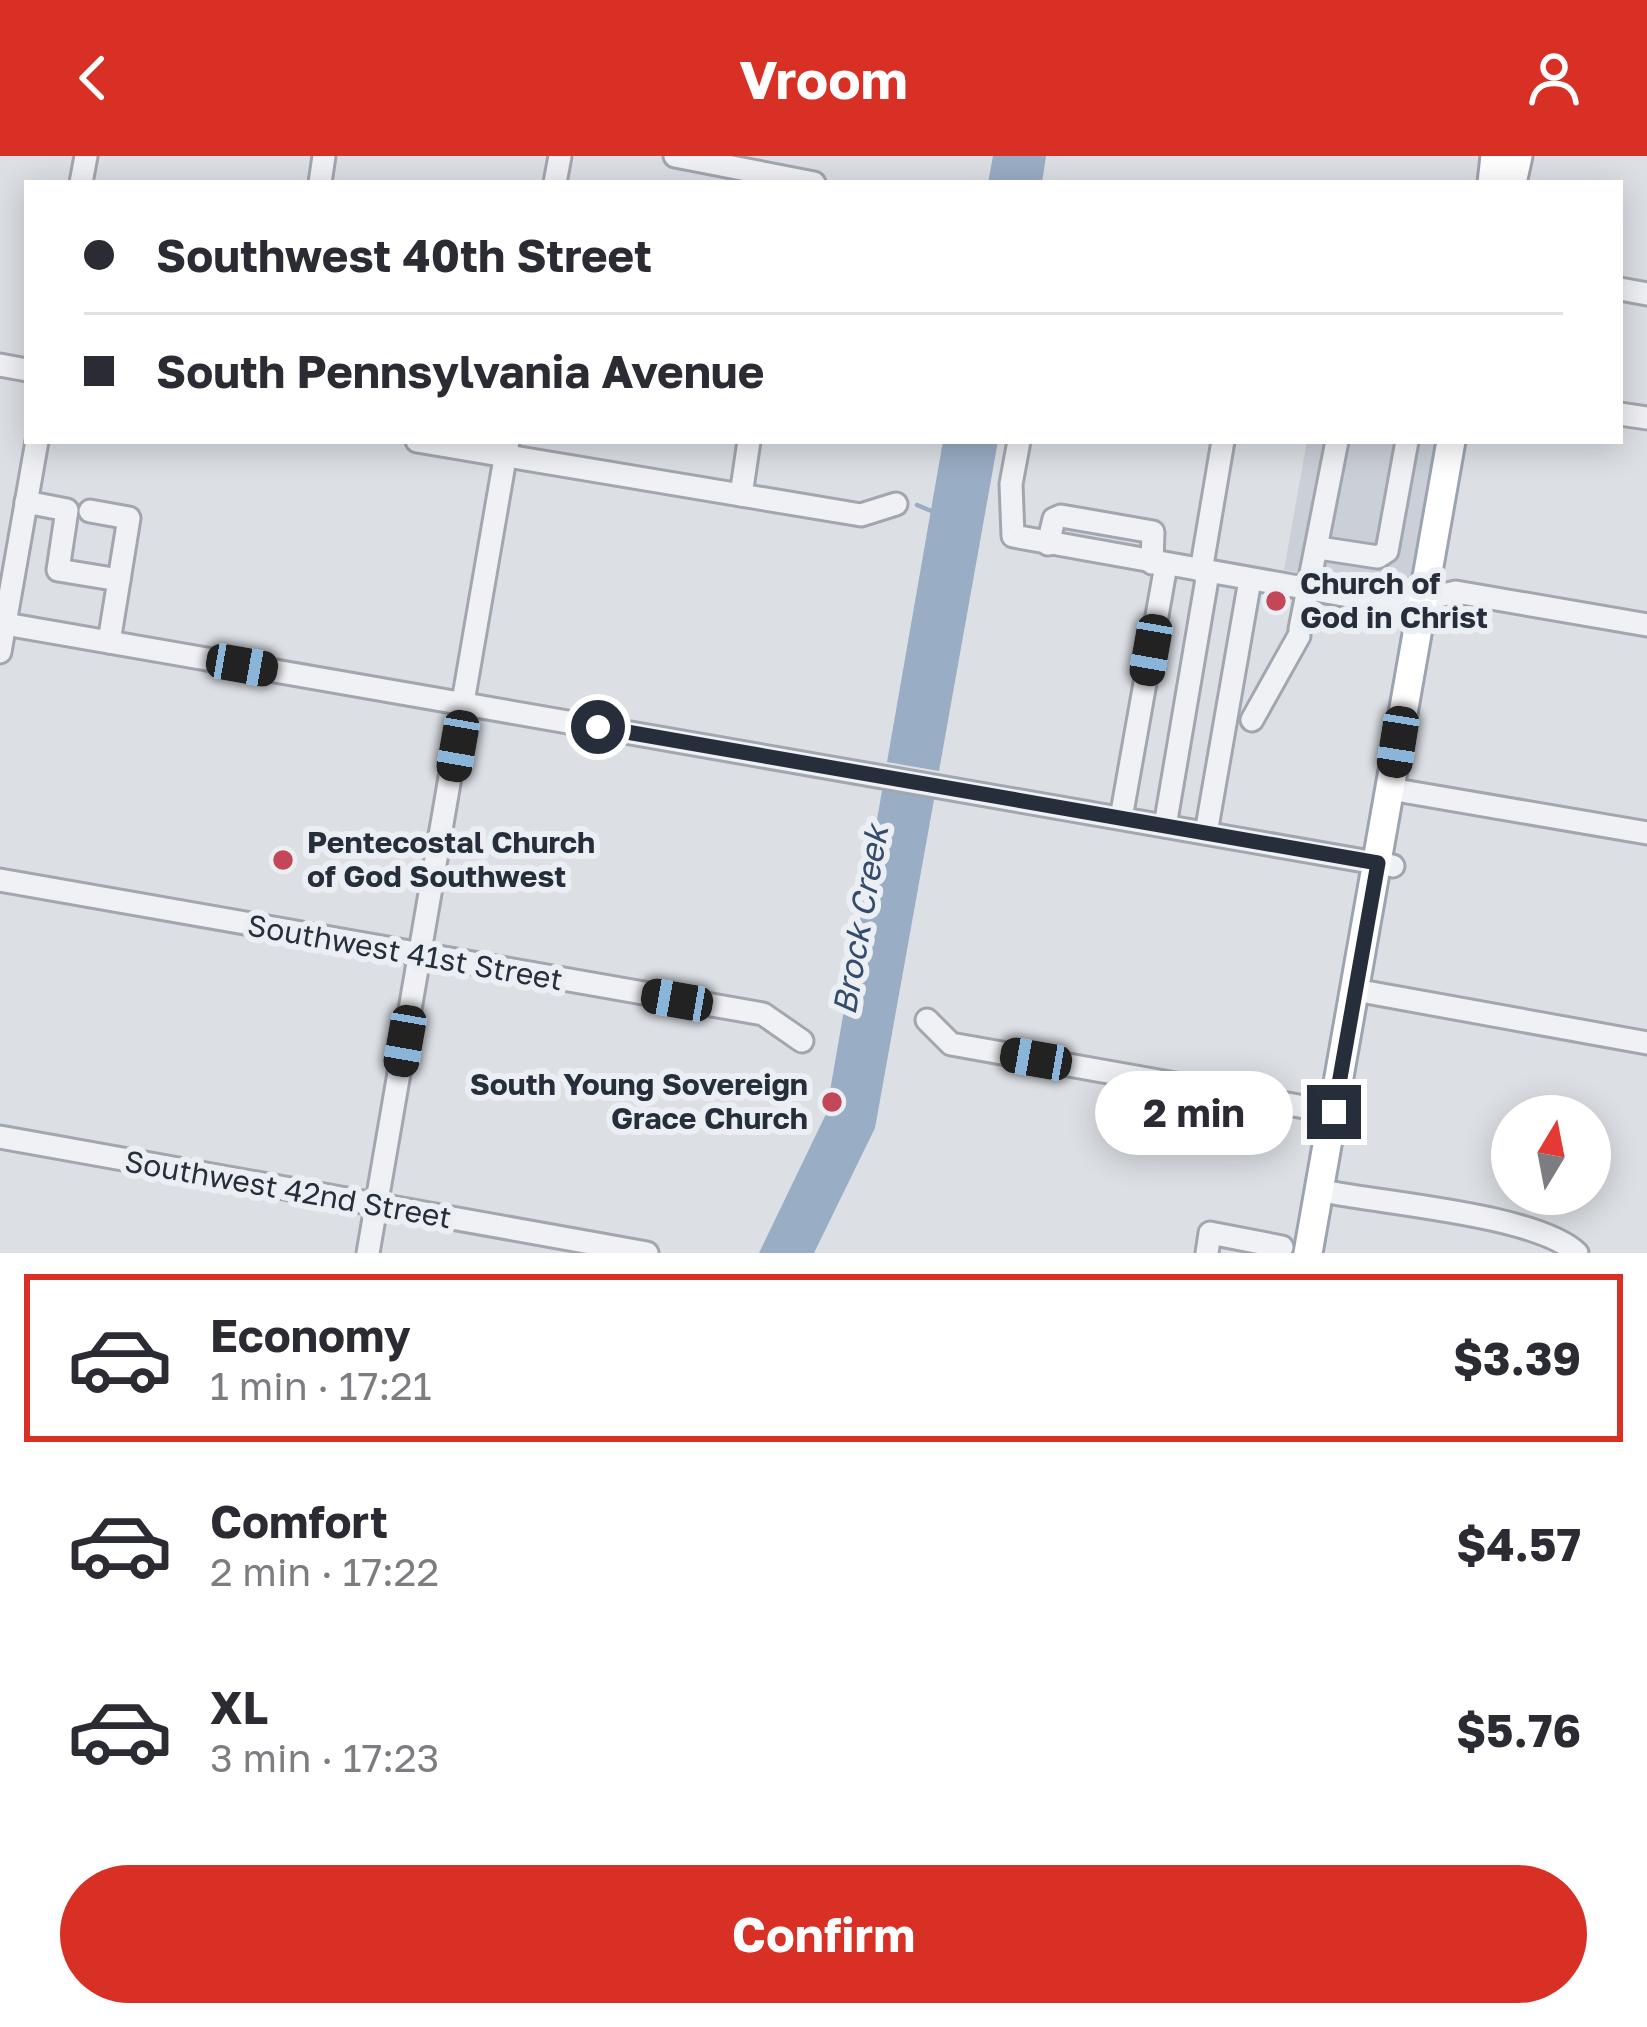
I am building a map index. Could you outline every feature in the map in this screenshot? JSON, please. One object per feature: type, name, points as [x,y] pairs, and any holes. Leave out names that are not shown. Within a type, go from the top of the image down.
[{"type":"main road","points":[[1430,598],[1463,444]]},
{"type":"main road","points":[[1324,1253],[1341,1114],[1430,598],[1449,454]]},
{"type":"main road","points":[[1295,1251],[1341,1114]]},
{"type":"street","points":[[675,156],[784,180]]},
{"type":"street","points":[[0,652],[36,444]]},
{"type":"street","points":[[456,444],[506,448],[861,515],[896,504]]},
{"type":"street","points":[[741,495],[749,444]]},
{"type":"street","points":[[1018,444],[1011,484],[1013,536],[1399,605],[1456,592],[1647,625]]},
{"type":"street","points":[[1166,826],[1223,444]]},
{"type":"street","points":[[1226,715],[1260,722],[1299,633],[1336,444]]},
{"type":"street","points":[[368,1253],[506,448]]},
{"type":"street","points":[[1319,548],[1378,557],[1387,551],[1406,450],[1449,454]]},
{"type":"street","points":[[26,502],[129,518],[109,642]]},
{"type":"street","points":[[79,510],[58,570],[118,580]]},
{"type":"street","points":[[1048,544],[1054,519],[1060,516],[1153,532],[1159,564],[1121,818]]},
{"type":"street","points":[[1101,554],[1107,524]]},
{"type":"street","points":[[1206,833],[1250,580]]},
{"type":"street","points":[[3,624],[1386,865]]},
{"type":"street","points":[[1398,790],[1647,833]]},
{"type":"street","name":"Southwest 41st Street","points":[[0,880],[420,958],[763,1015],[802,1041]]},
{"type":"street","points":[[1363,992],[1647,1043]]},
{"type":"street","points":[[927,1020],[951,1043],[1341,1114]]},
{"type":"street","name":"Southwest 42nd Street","points":[[0,1138],[646,1253]]},
{"type":"street","points":[[1334,1193],[1526,1228],[1565,1241],[1577,1253]]},
{"type":"street","points":[[1207,1253],[1210,1234],[1295,1251]]},
{"type":"shaded area","points":[[1306,444],[1438,444],[1411,591],[1284,570]]},
{"type":"water","points":[[993,156],[1046,156],[1042,180],[989,180]]},
{"type":"water","name":"Brock Creek","points":[[942,444],[997,444],[939,771],[887,762]]},
{"type":"water","name":"Brock Creek","points":[[883,785],[935,794],[875,1128],[814,1253],[759,1253],[826,1114]]},
{"type":"waterway","points":[[917,505],[934,512]]},
{"type":"place","name":"Church of God in Christ","points":[[1276,601]]},
{"type":"place","name":"Pentecostal Church of God Southwest","points":[[283,860]]},
{"type":"place","name":"South Young Sovereign Grace Church","points":[[832,1102]]},
{"type":"route","points":[[598,727],[1378,863],[1334,1112]]}]
